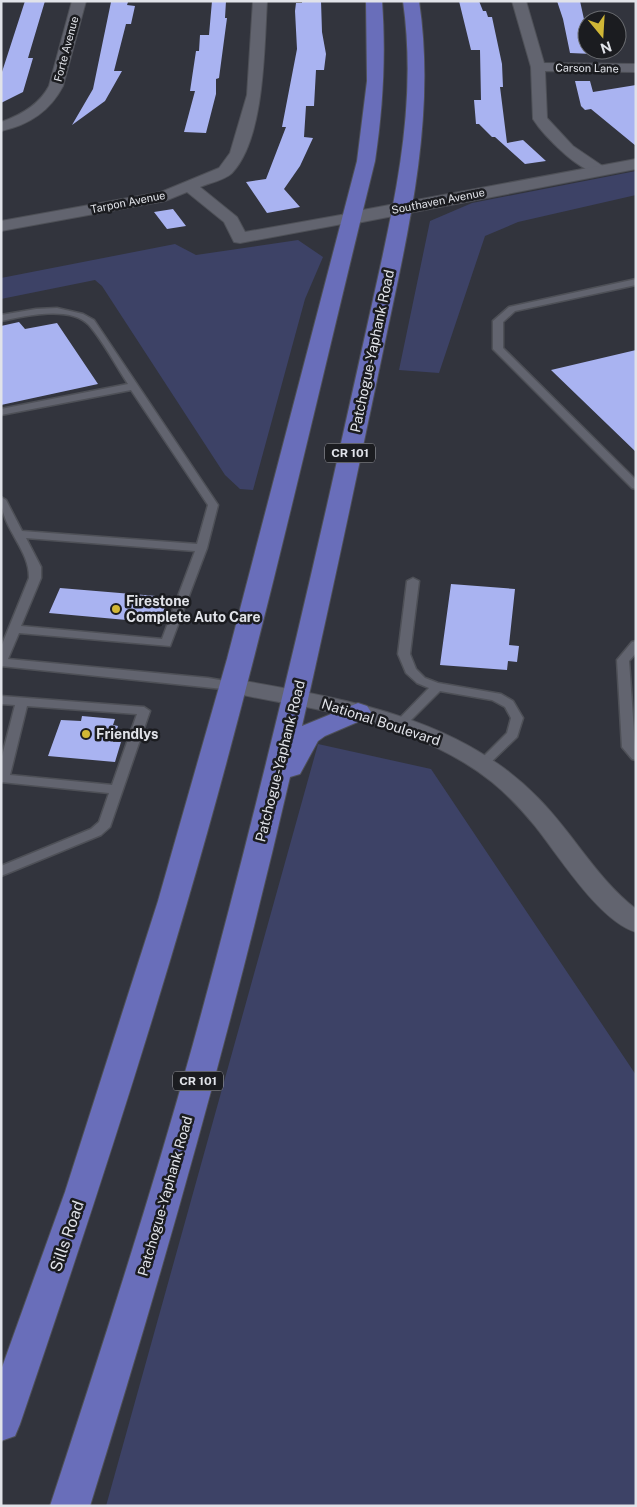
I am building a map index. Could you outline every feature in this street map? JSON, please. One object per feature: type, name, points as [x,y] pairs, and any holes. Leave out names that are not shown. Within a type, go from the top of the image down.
[{"type":"main road","points":[[232,686],[366,161],[374,103],[376,50],[374,1]]},
{"type":"main road","name":"Patchogue-Yaphank Road","points":[[70,1506],[122,1346],[173,1171],[209,1042],[296,697],[403,208],[414,142],[418,59],[411,1]]},
{"type":"main road","name":"Sills Road","points":[[52,1280],[150,979],[232,686]]},
{"type":"main road","points":[[267,814],[307,736],[315,730],[358,712]]},
{"type":"main road","points":[[1,1377],[52,1280]]},
{"type":"main road","points":[[1,1424],[52,1280]]},
{"type":"street","name":"Forte Avenue","points":[[1,127],[30,115],[51,97],[56,86],[79,1]]},
{"type":"street","name":"Tarpon Avenue","points":[[1,226],[165,196],[225,171],[238,154],[254,95],[260,1]]},
{"type":"street","points":[[519,1],[538,67],[540,119],[568,149],[598,170]]},
{"type":"street","name":"Carson Lane","points":[[538,67],[636,68]]},
{"type":"street","name":"Southaven Avenue","points":[[190,187],[231,220],[240,238],[636,164]]},
{"type":"street","name":"National Boulevard","points":[[232,686],[296,697],[358,712],[450,744],[483,763],[499,774],[530,804],[608,900],[636,923]]},
{"type":"lane","points":[[636,282],[512,309],[498,321],[498,349],[636,486]]},
{"type":"lane","points":[[1,318],[47,310],[75,313],[91,322],[213,505],[202,548],[166,643],[15,629]]},
{"type":"lane","points":[[1,412],[134,386]]},
{"type":"lane","points":[[1,500],[35,567],[35,578],[1,662],[232,686]]},
{"type":"lane","points":[[18,534],[202,548]]},
{"type":"lane","points":[[413,581],[404,654],[406,663],[420,679],[436,688],[495,697],[510,705],[516,718],[513,734],[483,763]]},
{"type":"lane","points":[[636,645],[623,660],[628,747],[636,756]]},
{"type":"lane","points":[[399,725],[436,688]]},
{"type":"lane","points":[[1,700],[144,711],[105,824],[96,832],[1,871]]},
{"type":"lane","points":[[22,702],[2,778],[117,790]]},
{"type":"shaded area","points":[[636,171],[636,195],[518,222],[485,236],[439,373],[399,370],[430,221],[472,203]]},
{"type":"shaded area","points":[[298,240],[323,257],[305,299],[253,490],[240,489],[225,475],[102,286],[95,280],[1,299],[1,278],[175,244],[196,255]]},
{"type":"shaded area","points":[[318,744],[431,769],[636,1075],[636,1506],[106,1506]]},
{"type":"building","points":[[25,1],[45,1],[28,58],[33,58],[23,92],[1,103],[1,75]]},
{"type":"building","points":[[212,1],[226,1],[225,18],[227,18],[219,78],[216,79],[216,94],[206,133],[184,132],[195,91],[190,91],[196,51],[199,51],[200,35],[209,35]]},
{"type":"building","points":[[302,1],[321,1],[322,32],[326,54],[324,70],[316,70],[314,106],[306,106],[304,137],[313,138],[300,166],[284,189],[300,207],[267,213],[246,182],[266,179],[286,127],[282,127],[297,49],[296,3],[302,3]]},
{"type":"building","points":[[459,1],[479,1],[483,11],[486,11],[488,17],[492,17],[502,64],[503,87],[500,87],[507,143],[523,140],[546,161],[525,164],[495,137],[492,137],[479,124],[476,124],[474,100],[481,100],[480,50],[471,50]]},
{"type":"building","points":[[557,1],[580,1],[582,10],[577,10],[577,53],[570,53]]},
{"type":"building","points":[[111,2],[128,2],[127,5],[135,6],[131,24],[126,24],[114,71],[122,71],[105,101],[72,125],[93,89]]},
{"type":"building","points":[[575,81],[590,81],[593,92],[636,85],[636,146],[591,109],[585,110],[581,106]]},
{"type":"building","points":[[173,209],[186,226],[167,229],[154,212]]},
{"type":"building","points":[[19,322],[25,329],[57,323],[98,384],[1,405],[1,326]]},
{"type":"building","points":[[636,350],[636,452],[551,370]]},
{"type":"building","points":[[451,584],[515,589],[509,645],[519,646],[517,662],[508,661],[507,670],[440,665]]},
{"type":"building","points":[[60,588],[168,597],[160,623],[49,613]]},
{"type":"building","name":"Friendlys","points":[[82,716],[115,719],[113,725],[118,726],[113,742],[121,742],[115,762],[48,756],[61,720],[81,721]]},
{"type":"place","name":"Firestone Complete Auto Care","points":[[116,609]]},
{"type":"place","name":"Friendlys","points":[[86,734]]}]
